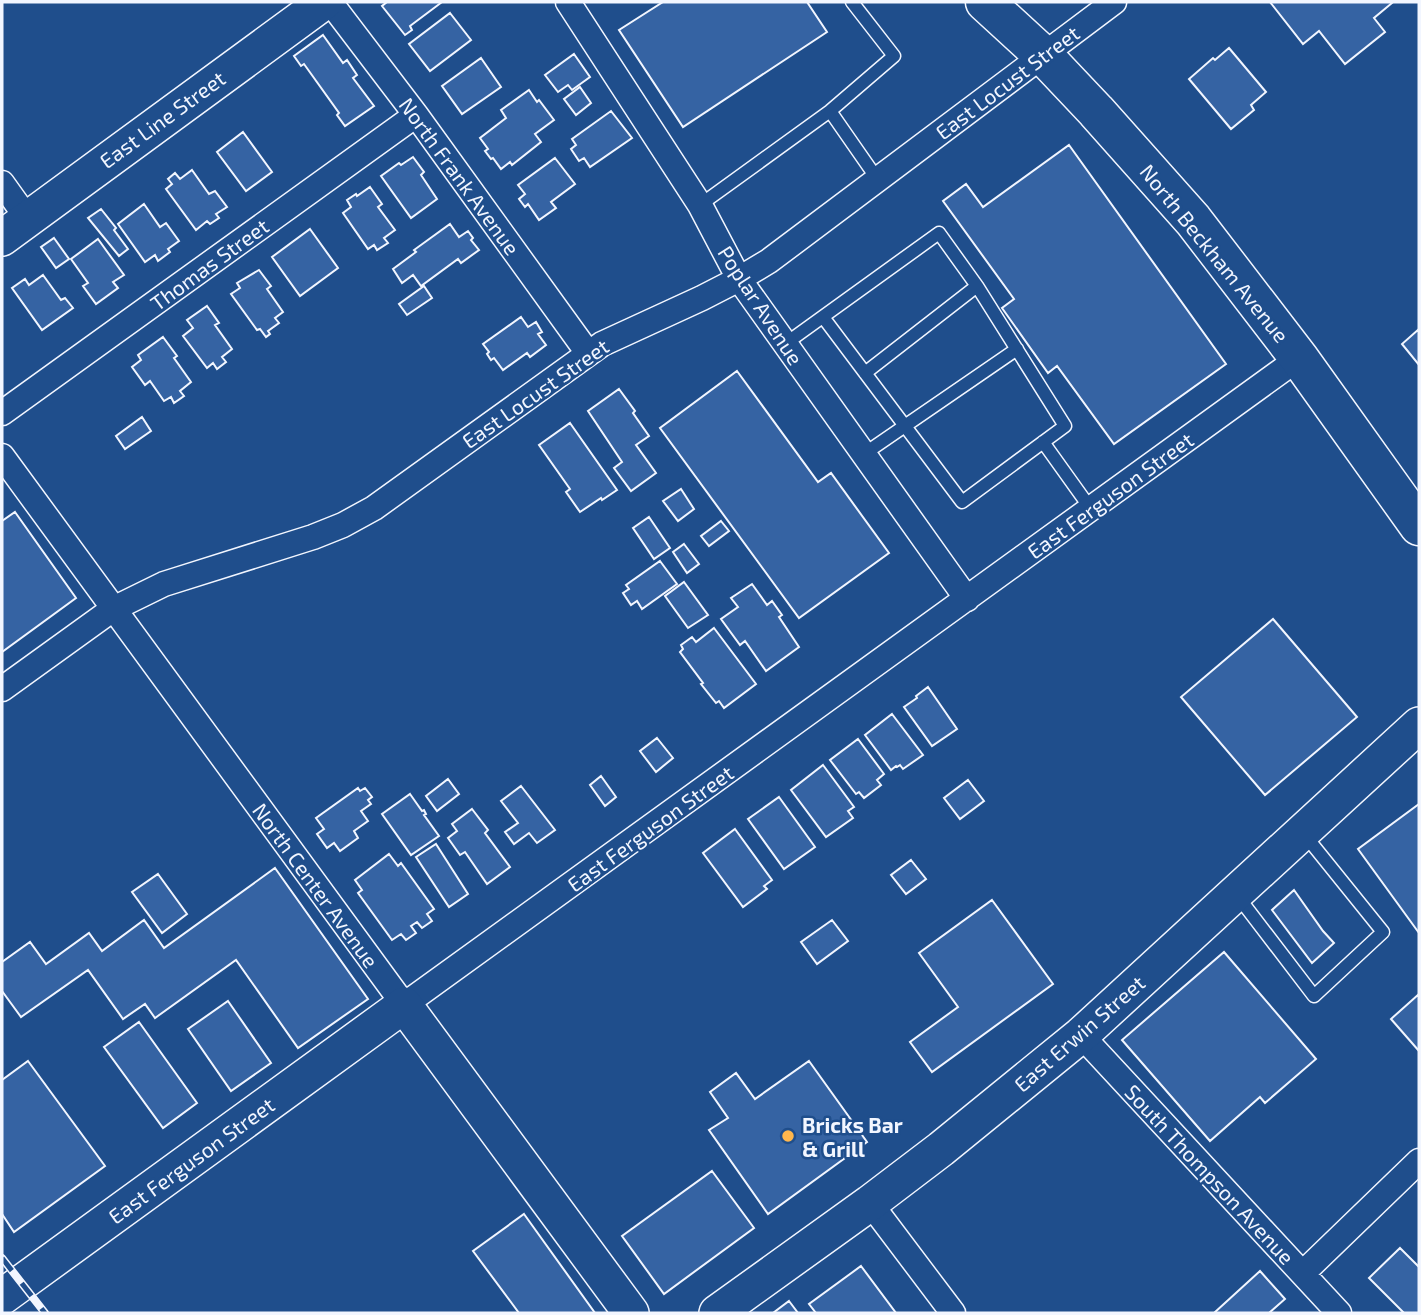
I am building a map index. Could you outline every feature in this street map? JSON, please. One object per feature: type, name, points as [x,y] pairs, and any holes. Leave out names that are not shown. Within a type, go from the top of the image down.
[{"type":"main road","name":"East Line Street","points":[[14,228],[324,2]]},
{"type":"main road","name":"North Beckham Avenue","points":[[985,2],[1044,56],[1193,220],[1298,358],[1419,526]]},
{"type":"main road","name":"East Erwin Street","points":[[717,1313],[941,1149],[1081,1035],[1418,728]]},
{"type":"main road","name":"East Ferguson Street","points":[[2,1297],[404,1005]]},
{"type":"main road","name":"North Center Avenue","points":[[404,1005],[631,1313]]},
{"type":"street","name":"North Frank Avenue","points":[[330,2],[416,115],[588,353]]},
{"type":"street","name":"Poplar Avenue","points":[[569,2],[699,205],[739,279],[967,599]]},
{"type":"street","name":"East Locust Street","points":[[2,689],[113,608],[164,584],[313,537],[374,508],[588,353],[612,338],[739,279],[797,240],[1114,2]]},
{"type":"street","name":"Thomas Street","points":[[2,413],[416,115]]},
{"type":"street","points":[[2,183],[14,228]]},
{"type":"street","name":"East Ferguson Street","points":[[404,1005],[1298,358]]},
{"type":"street","name":"North Center Avenue","points":[[2,456],[404,1005]]},
{"type":"street","name":"South Thompson Avenue","points":[[1081,1035],[1339,1313]]},
{"type":"street","points":[[1303,1273],[1419,1161]]},
{"type":"street","points":[[870,1203],[953,1313]]},
{"type":"lane","points":[[699,205],[830,111],[894,56],[852,2]]},
{"type":"lane","points":[[830,111],[878,180]]},
{"type":"lane","points":[[785,344],[939,233],[977,286],[1065,426],[962,502],[823,317]]},
{"type":"lane","points":[[865,373],[977,286]]},
{"type":"lane","points":[[864,454],[1017,349]]},
{"type":"lane","points":[[1043,442],[1091,509]]},
{"type":"lane","points":[[1236,893],[1314,996],[1383,932],[1302,832]]},
{"type":"building","points":[[387,2],[442,2],[410,26],[412,30],[405,35],[382,6]]},
{"type":"building","points":[[663,2],[807,2],[827,32],[683,127],[619,30]]},
{"type":"building","points":[[1270,2],[1392,3],[1374,18],[1385,32],[1345,64],[1319,31],[1303,44]]},
{"type":"building","points":[[450,13],[471,40],[430,71],[409,44]]},
{"type":"building","points":[[323,35],[343,63],[347,60],[357,75],[353,78],[374,106],[345,126],[337,115],[339,113],[304,64],[301,66],[294,56]]},
{"type":"building","points":[[1229,48],[1266,92],[1251,105],[1254,110],[1231,129],[1189,79]]},
{"type":"building","points":[[574,54],[590,77],[572,90],[568,85],[558,92],[545,75]]},
{"type":"building","points":[[481,58],[501,87],[462,114],[442,86]]},
{"type":"building","points":[[580,87],[591,103],[576,115],[564,99]]},
{"type":"building","points":[[529,90],[554,120],[535,134],[541,142],[512,165],[510,162],[501,169],[485,151],[488,149],[480,138],[506,118],[501,110]]},
{"type":"building","points":[[611,111],[632,138],[590,167],[584,158],[579,161],[571,149],[576,145],[572,139]]},
{"type":"building","points":[[243,132],[272,172],[246,191],[217,152]]},
{"type":"building","points":[[1069,145],[1226,364],[1114,444],[1057,366],[1048,373],[1002,308],[1014,299],[943,201],[966,184],[983,207]]},
{"type":"building","points":[[413,157],[424,172],[421,175],[437,199],[411,218],[381,176]]},
{"type":"building","points":[[555,158],[575,184],[551,202],[556,208],[539,220],[528,204],[525,207],[519,199],[525,194],[518,185]]},
{"type":"building","points":[[192,170],[209,194],[215,191],[227,207],[216,214],[219,218],[210,224],[207,221],[196,230],[166,189],[172,184],[168,179],[175,173],[180,179]]},
{"type":"building","points":[[370,187],[382,204],[378,207],[395,230],[384,238],[388,243],[377,250],[374,245],[368,249],[343,213],[351,207],[347,200]]},
{"type":"building","points":[[144,204],[160,227],[166,223],[179,241],[158,261],[155,255],[145,262],[118,224]]},
{"type":"building","points":[[101,209],[128,249],[119,256],[88,218]]},
{"type":"building","points":[[450,224],[459,237],[468,231],[479,250],[461,263],[458,259],[421,286],[413,275],[402,283],[393,269]]},
{"type":"building","points":[[310,229],[338,268],[300,296],[272,257]]},
{"type":"building","points":[[54,238],[69,259],[56,268],[41,247]]},
{"type":"building","points":[[98,239],[124,275],[113,282],[118,288],[96,304],[83,286],[88,283],[71,259]]},
{"type":"building","points":[[259,270],[271,286],[267,289],[283,312],[275,318],[279,323],[268,331],[270,334],[266,337],[260,329],[257,330],[231,294],[240,288],[237,283]]},
{"type":"building","points":[[43,275],[61,300],[65,298],[73,308],[42,330],[12,288],[25,279],[29,285]]},
{"type":"building","points":[[424,286],[432,298],[407,315],[399,304]]},
{"type":"building","points":[[207,306],[219,323],[215,325],[232,349],[222,357],[226,362],[217,369],[213,363],[207,368],[183,336],[193,328],[187,320]]},
{"type":"building","points":[[521,317],[528,327],[536,322],[542,332],[538,334],[546,345],[530,357],[527,353],[503,370],[494,358],[491,360],[483,344]]},
{"type":"building","points":[[1419,329],[1419,365],[1402,344]]},
{"type":"building","points":[[163,337],[191,382],[180,391],[184,396],[174,403],[171,397],[164,401],[150,381],[145,385],[132,367],[141,360],[138,355]]},
{"type":"building","points":[[737,371],[818,482],[831,473],[889,553],[799,618],[660,428]]},
{"type":"building","points":[[619,389],[649,436],[636,445],[656,473],[631,491],[614,468],[622,462],[588,411]]},
{"type":"building","points":[[142,417],[151,431],[125,449],[116,436]]},
{"type":"building","points":[[570,423],[617,490],[580,512],[566,492],[570,489],[539,445]]},
{"type":"building","points":[[681,489],[694,509],[678,521],[663,501]]},
{"type":"building","points":[[15,512],[76,598],[2,652],[2,521]]},
{"type":"building","points":[[649,517],[670,548],[654,559],[633,528]]},
{"type":"building","points":[[721,521],[729,531],[709,546],[701,536]]},
{"type":"building","points":[[684,544],[699,564],[687,573],[673,552]]},
{"type":"building","points":[[660,561],[677,584],[642,609],[637,601],[631,605],[623,593],[629,589],[626,585]]},
{"type":"building","points":[[684,582],[708,615],[688,628],[665,596]]},
{"type":"building","points":[[752,584],[767,605],[772,601],[799,647],[766,671],[745,641],[740,645],[721,619],[738,607],[731,598]]},
{"type":"building","points":[[1273,619],[1357,717],[1265,795],[1181,697]]},
{"type":"building","points":[[714,628],[756,684],[724,708],[719,701],[716,703],[701,684],[703,683],[680,652],[683,649],[681,645],[692,637],[696,642]]},
{"type":"building","points":[[928,687],[957,729],[932,746],[904,707]]},
{"type":"building","points":[[892,714],[923,755],[903,769],[900,765],[891,770],[865,735]]},
{"type":"building","points":[[657,738],[673,758],[656,772],[640,751]]},
{"type":"building","points":[[858,739],[884,774],[877,780],[881,785],[864,798],[859,792],[856,794],[830,760]]},
{"type":"building","points":[[823,765],[854,807],[848,811],[853,818],[826,837],[791,790]]},
{"type":"building","points":[[601,776],[616,797],[605,806],[590,785]]},
{"type":"building","points":[[448,779],[459,794],[437,811],[426,796]]},
{"type":"building","points":[[968,780],[984,801],[960,819],[944,798]]},
{"type":"building","points":[[521,786],[555,830],[537,843],[529,833],[514,844],[505,832],[518,823],[501,801]]},
{"type":"building","points":[[358,788],[360,791],[365,788],[372,797],[368,800],[371,804],[361,811],[368,821],[354,831],[358,838],[340,851],[334,843],[327,848],[317,834],[324,829],[316,818]]},
{"type":"building","points":[[410,794],[422,811],[424,810],[424,815],[439,836],[411,855],[382,814]]},
{"type":"building","points":[[779,797],[815,847],[784,869],[748,819]]},
{"type":"building","points":[[1419,804],[1419,933],[1358,849]]},
{"type":"building","points":[[472,809],[488,830],[485,833],[510,867],[487,884],[465,852],[460,855],[448,838],[457,831],[452,824]]},
{"type":"building","points":[[735,829],[772,880],[764,886],[767,889],[743,907],[703,853]]},
{"type":"building","points":[[436,844],[468,894],[449,907],[416,857]]},
{"type":"building","points":[[389,854],[398,866],[401,863],[434,909],[427,914],[432,921],[422,928],[417,922],[411,926],[416,933],[406,940],[401,934],[392,940],[358,893],[362,890],[355,880]]},
{"type":"building","points":[[911,860],[926,879],[906,894],[891,875]]},
{"type":"building","points":[[275,868],[368,999],[298,1048],[236,960],[155,1018],[145,1004],[123,1019],[88,970],[21,1017],[2,991],[2,962],[30,942],[46,964],[89,933],[102,951],[144,920],[164,948]]},
{"type":"building","points":[[158,874],[187,914],[162,933],[132,892]]},
{"type":"building","points":[[1294,890],[1334,943],[1312,963],[1272,910]]},
{"type":"building","points":[[992,900],[1053,984],[932,1072],[910,1042],[958,1007],[919,953]]},
{"type":"building","points":[[832,920],[848,941],[817,964],[801,942]]},
{"type":"building","points":[[1224,952],[1316,1059],[1265,1103],[1260,1097],[1210,1141],[1122,1040]]},
{"type":"building","points":[[1419,994],[1419,1051],[1391,1019]]},
{"type":"building","points":[[228,1001],[271,1063],[231,1091],[188,1029]]},
{"type":"building","points":[[139,1022],[197,1103],[163,1128],[104,1047]]},
{"type":"building","points":[[28,1061],[105,1166],[14,1232],[2,1214],[2,1080]]},
{"type":"building","name":"Bricks Bar & Grill","points":[[809,1061],[867,1142],[768,1214],[709,1130],[728,1118],[710,1092],[736,1073],[755,1099]]},
{"type":"building","points":[[712,1171],[754,1228],[664,1294],[622,1236]]},
{"type":"building","points":[[524,1214],[595,1313],[519,1313],[473,1251]]},
{"type":"building","points":[[1400,1248],[1419,1267],[1419,1313],[1404,1313],[1369,1278]]},
{"type":"building","points":[[861,1266],[896,1313],[816,1313],[809,1304]]},
{"type":"building","points":[[1260,1271],[1285,1299],[1269,1313],[1214,1313]]},
{"type":"building","points":[[789,1301],[798,1313],[773,1313]]},
{"type":"railway","points":[[2,1258],[45,1313]]},
{"type":"place","name":"Bricks Bar & Grill","points":[[788,1136]]}]
